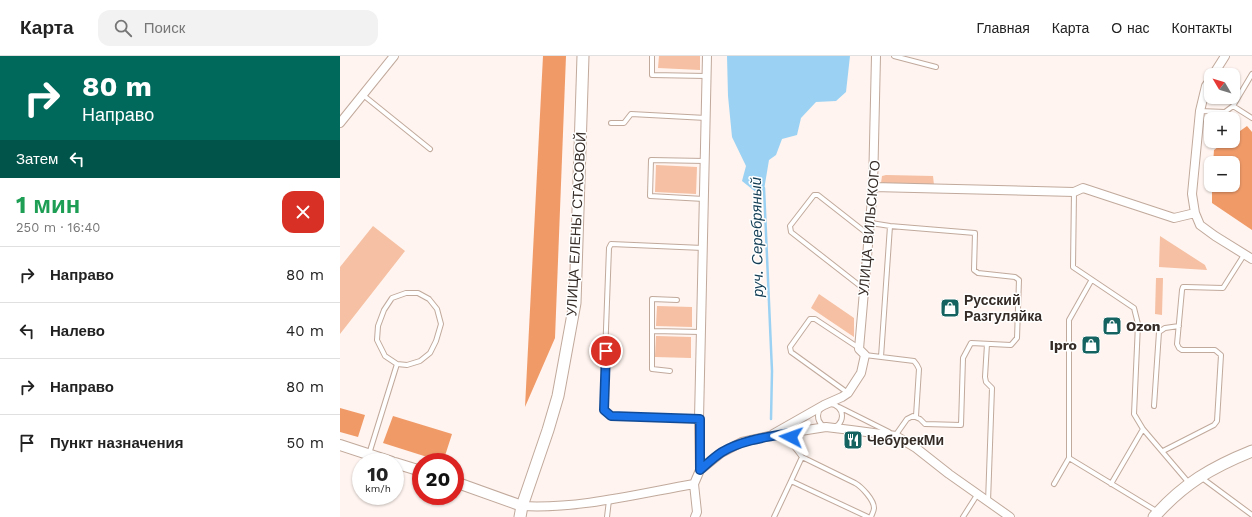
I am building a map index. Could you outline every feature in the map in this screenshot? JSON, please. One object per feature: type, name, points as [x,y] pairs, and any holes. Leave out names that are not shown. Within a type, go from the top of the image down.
[{"type":"main road","name":"УЛИЦА ЕЛЕНЫ СТАСОВОЙ","points":[[520,517],[522,506],[558,396],[575,303],[583,56]]},
{"type":"main road","points":[[1156,515],[1173,497],[1200,476],[1228,461],[1252,451]]},
{"type":"street","points":[[340,123],[394,56]]},
{"type":"street","points":[[695,517],[697,512],[694,484],[700,470],[701,332],[706,161],[707,56]]},
{"type":"street","name":"УЛИЦА ВИЛЬСКОГО","points":[[848,393],[861,373],[864,289],[873,187],[876,56]]},
{"type":"street","points":[[1217,68],[1225,56]]},
{"type":"street","points":[[1204,94],[1200,111],[1192,194],[1195,213],[1200,225],[1214,236],[1252,259]]},
{"type":"street","points":[[873,187],[1074,192],[1083,188],[1174,218],[1195,213]]},
{"type":"street","points":[[769,436],[848,393]]},
{"type":"street","points":[[700,470],[721,452],[742,442],[769,436],[829,428],[896,436],[916,448],[977,495],[1010,517]]},
{"type":"street","points":[[340,445],[366,453]]},
{"type":"street","points":[[464,485],[522,506],[544,507],[564,506],[694,484]]},
{"type":"lane","points":[[652,56],[652,75],[706,76]]},
{"type":"lane","points":[[894,56],[904,57],[936,67]]},
{"type":"lane","points":[[1200,111],[1225,112],[1233,106],[1252,74]]},
{"type":"lane","points":[[363,95],[430,149]]},
{"type":"lane","points":[[1233,106],[1252,118]]},
{"type":"lane","points":[[611,124],[624,123],[631,114],[706,118]]},
{"type":"lane","points":[[705,199],[650,196],[650,167],[651,160],[706,161]]},
{"type":"lane","points":[[1074,192],[1073,267],[1134,308],[1138,324],[1134,414],[1143,429],[1163,451],[1189,484]]},
{"type":"lane","points":[[864,289],[791,232],[790,226],[814,195],[818,195],[869,235]]},
{"type":"lane","points":[[839,407],[842,414],[841,421],[836,427],[829,428],[820,423],[818,417],[819,410],[824,405],[832,404],[839,407],[896,436],[907,419],[913,416],[920,418],[925,424],[961,425],[963,358],[971,343],[1011,345],[1017,338],[1019,280],[1015,277],[978,273],[974,270],[975,233],[871,223]]},
{"type":"lane","points":[[881,357],[890,226]]},
{"type":"lane","points":[[700,419],[611,416],[604,410],[609,248],[611,244],[703,248]]},
{"type":"lane","points":[[1163,451],[1214,425],[1217,421],[1222,355],[1214,350],[1182,350],[1179,348],[1177,344],[1182,290],[1183,288],[1223,288],[1244,255]]},
{"type":"lane","points":[[1054,484],[1069,458],[1069,320],[1091,280]]},
{"type":"lane","points":[[406,293],[418,293],[429,299],[437,309],[440,324],[436,341],[430,353],[420,362],[407,365],[397,364],[385,356],[377,340],[378,326],[384,310],[392,298],[406,293]]},
{"type":"lane","points":[[670,371],[652,369],[652,299],[676,300]]},
{"type":"lane","points":[[848,393],[792,352],[790,346],[810,319],[815,319],[862,352],[881,357],[914,361],[919,369],[916,416]]},
{"type":"lane","points":[[1154,406],[1159,332],[1165,328],[1179,326]]},
{"type":"lane","points":[[652,332],[701,332]]},
{"type":"lane","points":[[987,344],[985,377],[986,382],[992,388],[988,502]]},
{"type":"lane","points":[[369,453],[397,364]]},
{"type":"lane","points":[[1111,484],[1143,429]]},
{"type":"lane","points":[[790,433],[792,444],[802,457],[858,484],[868,495],[874,509],[870,517],[791,481]]},
{"type":"lane","points":[[774,517],[802,457]]},
{"type":"lane","points":[[1069,458],[1111,484],[1156,515]]},
{"type":"lane","points":[[1200,476],[1252,515]]},
{"type":"lane","points":[[963,517],[977,495]]},
{"type":"lane","points":[[607,517],[609,499]]},
{"type":"shaded area","points":[[543,56],[566,56],[555,338],[525,407]]},
{"type":"shaded area","points":[[659,56],[700,56],[700,70],[658,68]]},
{"type":"shaded area","points":[[1247,126],[1252,132],[1252,230],[1212,203],[1212,192],[1240,192],[1240,156],[1214,156],[1214,150],[1217,148],[1240,148],[1240,131]]},
{"type":"shaded area","points":[[656,165],[697,167],[696,194],[655,192]]},
{"type":"shaded area","points":[[882,176],[933,176],[934,185],[881,183]]},
{"type":"shaded area","points":[[373,226],[405,251],[340,334],[340,267]]},
{"type":"shaded area","points":[[1160,236],[1205,265],[1207,270],[1159,267]]},
{"type":"shaded area","points":[[1156,278],[1163,278],[1162,315],[1155,314]]},
{"type":"shaded area","points":[[819,294],[854,318],[854,337],[811,308]]},
{"type":"shaded area","points":[[657,306],[692,307],[692,327],[656,326]]},
{"type":"shaded area","points":[[656,336],[691,337],[691,358],[655,357]]},
{"type":"shaded area","points":[[340,408],[365,415],[358,437],[340,432]]},
{"type":"shaded area","points":[[393,416],[452,434],[446,453],[415,453],[383,443]]},
{"type":"water","points":[[727,56],[850,56],[846,92],[836,101],[816,102],[801,118],[797,135],[782,139],[776,155],[769,160],[764,190],[757,193],[742,181],[746,166],[732,137],[728,96]]},
{"type":"waterway","name":"руч. Серебряный","points":[[764,188],[772,371],[771,419]]},
{"type":"place","name":"Русский Разгуляйка","points":[[950,308]]},
{"type":"place","name":"Ozon","points":[[1112,326]]},
{"type":"place","name":"Ipro","points":[[1091,345]]},
{"type":"place","name":"ЧебурекМи","points":[[853,440]]},
{"type":"route","points":[[606,351],[604,410],[611,416],[700,419],[700,470],[721,452],[742,442],[790,433],[791,437]]}]
